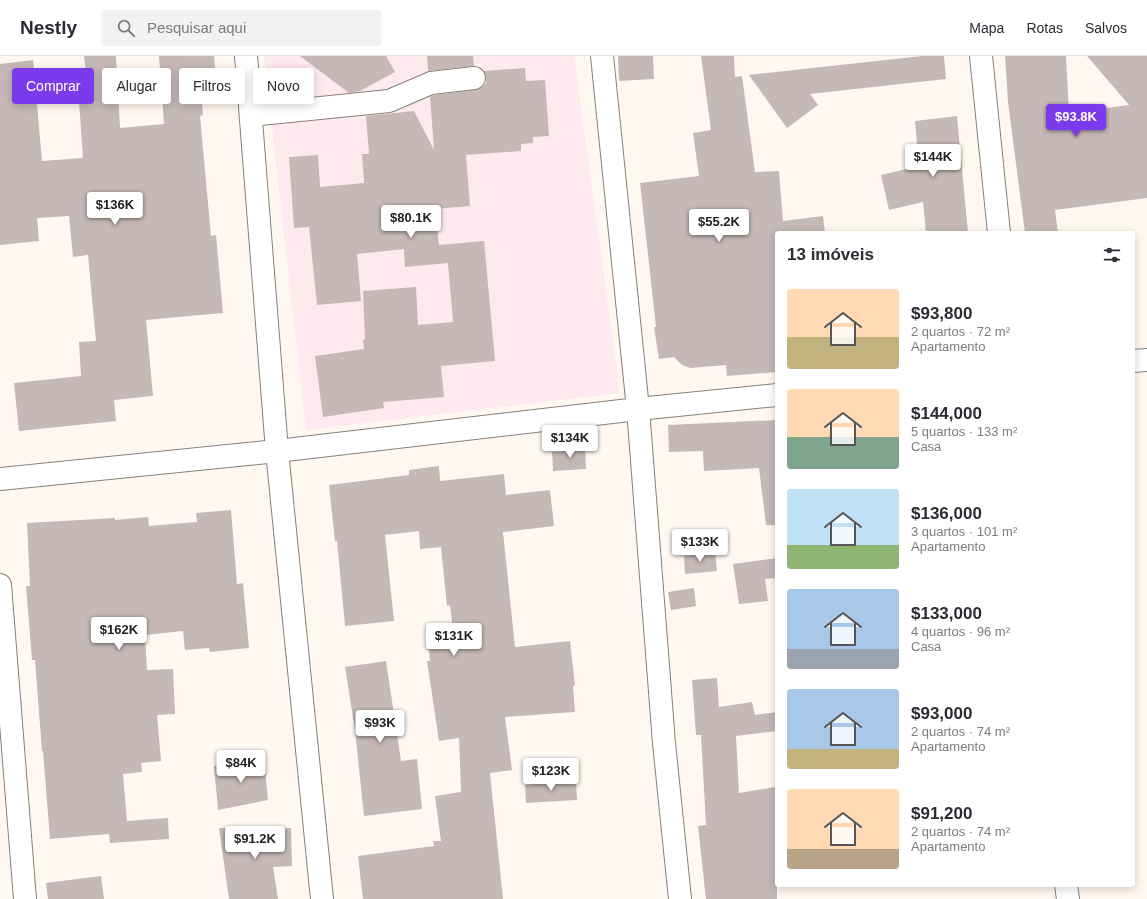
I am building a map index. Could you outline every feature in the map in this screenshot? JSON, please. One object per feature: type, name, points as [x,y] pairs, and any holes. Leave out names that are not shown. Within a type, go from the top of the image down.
[{"type":"street","points":[[246,56],[277,451],[322,899]]},
{"type":"street","points":[[602,56],[638,409],[664,743],[679,898]]},
{"type":"street","points":[[981,56],[999,231]]},
{"type":"street","points":[[251,115],[389,101],[431,83],[474,78]]},
{"type":"street","points":[[1135,361],[1147,360]]},
{"type":"street","points":[[0,479],[277,451],[638,409],[775,395]]},
{"type":"street","points":[[0,585],[24,899]]},
{"type":"street","points":[[1066,887],[1068,899]]},
{"type":"shaded area","points":[[264,56],[574,56],[620,393],[306,430],[269,104],[314,104],[314,68],[265,68]]},
{"type":"building","points":[[84,56],[116,56],[117,68],[102,68],[102,104],[119,104],[120,128],[164,124],[163,104],[171,104],[171,68],[160,68],[159,56],[214,56],[215,68],[179,68],[179,104],[202,104],[203,115],[200,116],[211,236],[216,235],[223,313],[146,320],[153,396],[114,400],[116,421],[19,431],[14,383],[81,376],[79,342],[96,341],[88,255],[73,257],[69,216],[37,218],[39,241],[0,245],[0,64],[33,60],[34,68],[12,68],[12,104],[37,104],[42,161],[83,158],[79,104],[94,104],[94,68],[85,68]]},
{"type":"building","points":[[300,56],[386,56],[395,72],[360,91],[349,93]]},
{"type":"building","points":[[427,56],[473,56],[474,66],[428,71]]},
{"type":"building","points":[[618,56],[653,56],[654,79],[619,81]]},
{"type":"building","points":[[701,56],[734,56],[735,77],[742,76],[755,172],[779,171],[783,221],[823,216],[825,231],[775,231],[775,372],[727,376],[726,365],[690,368],[682,365],[674,357],[659,359],[654,327],[656,327],[640,183],[699,176],[693,133],[711,130]]},
{"type":"building","points":[[922,56],[944,56],[946,79],[810,94],[818,105],[787,128],[749,75]]},
{"type":"building","points":[[1005,56],[1066,56],[1069,113],[1129,105],[1087,56],[1147,56],[1147,198],[1055,210],[1058,231],[1025,231],[1008,102]]},
{"type":"building","points":[[525,68],[526,81],[545,80],[549,136],[533,137],[533,143],[521,144],[521,151],[466,155],[470,206],[435,209],[439,245],[484,241],[495,361],[441,366],[444,397],[383,402],[384,408],[323,417],[315,356],[364,349],[363,291],[416,287],[418,325],[453,322],[448,263],[405,267],[404,249],[357,254],[361,301],[317,305],[309,227],[294,228],[289,157],[318,155],[320,187],[364,183],[362,154],[369,154],[366,116],[414,111],[434,150],[430,97],[434,95],[481,88],[486,83],[484,71]]},
{"type":"building","points":[[957,116],[968,231],[926,231],[923,202],[889,210],[881,175],[919,166],[915,121]]},
{"type":"building","points":[[775,420],[775,525],[766,525],[759,468],[704,471],[703,451],[669,452],[668,425]]},
{"type":"building","points":[[585,445],[586,469],[553,471],[552,452],[566,451],[566,446]]},
{"type":"building","points":[[439,466],[440,481],[504,474],[506,495],[550,490],[554,526],[503,532],[515,647],[570,641],[575,685],[573,686],[575,712],[505,717],[512,770],[490,773],[503,899],[363,899],[358,856],[434,846],[433,841],[441,841],[435,796],[461,792],[459,738],[439,741],[427,661],[430,661],[428,641],[454,639],[450,605],[447,606],[441,547],[420,549],[419,531],[385,535],[394,621],[345,626],[337,541],[335,541],[329,485],[409,475],[409,470]]},
{"type":"building","points":[[231,510],[237,584],[243,583],[249,648],[210,652],[209,648],[185,650],[183,631],[145,635],[147,670],[173,669],[175,714],[157,715],[161,761],[141,763],[142,772],[123,774],[127,821],[168,818],[169,839],[110,843],[109,834],[50,839],[35,660],[32,660],[26,586],[30,586],[27,523],[115,518],[115,520],[148,517],[149,526],[197,522],[196,513]]},
{"type":"building","points":[[715,552],[717,571],[685,574],[684,556]]},
{"type":"building","points":[[775,558],[775,578],[765,579],[768,601],[739,604],[733,564]]},
{"type":"building","points":[[694,588],[696,606],[671,610],[668,592]]},
{"type":"building","points":[[386,661],[401,761],[417,759],[422,809],[364,816],[355,730],[345,667]]},
{"type":"building","points":[[717,678],[719,707],[752,702],[755,715],[775,712],[775,731],[736,736],[739,793],[775,787],[775,887],[777,887],[777,899],[706,899],[698,826],[706,825],[701,735],[696,735],[692,680]]},
{"type":"building","points":[[264,760],[268,800],[218,810],[214,766]]},
{"type":"building","points":[[576,781],[577,800],[526,803],[525,785]]},
{"type":"building","points":[[219,828],[291,828],[292,866],[273,867],[278,899],[229,899]]},
{"type":"building","points":[[101,876],[104,899],[48,899],[46,883]]}]
